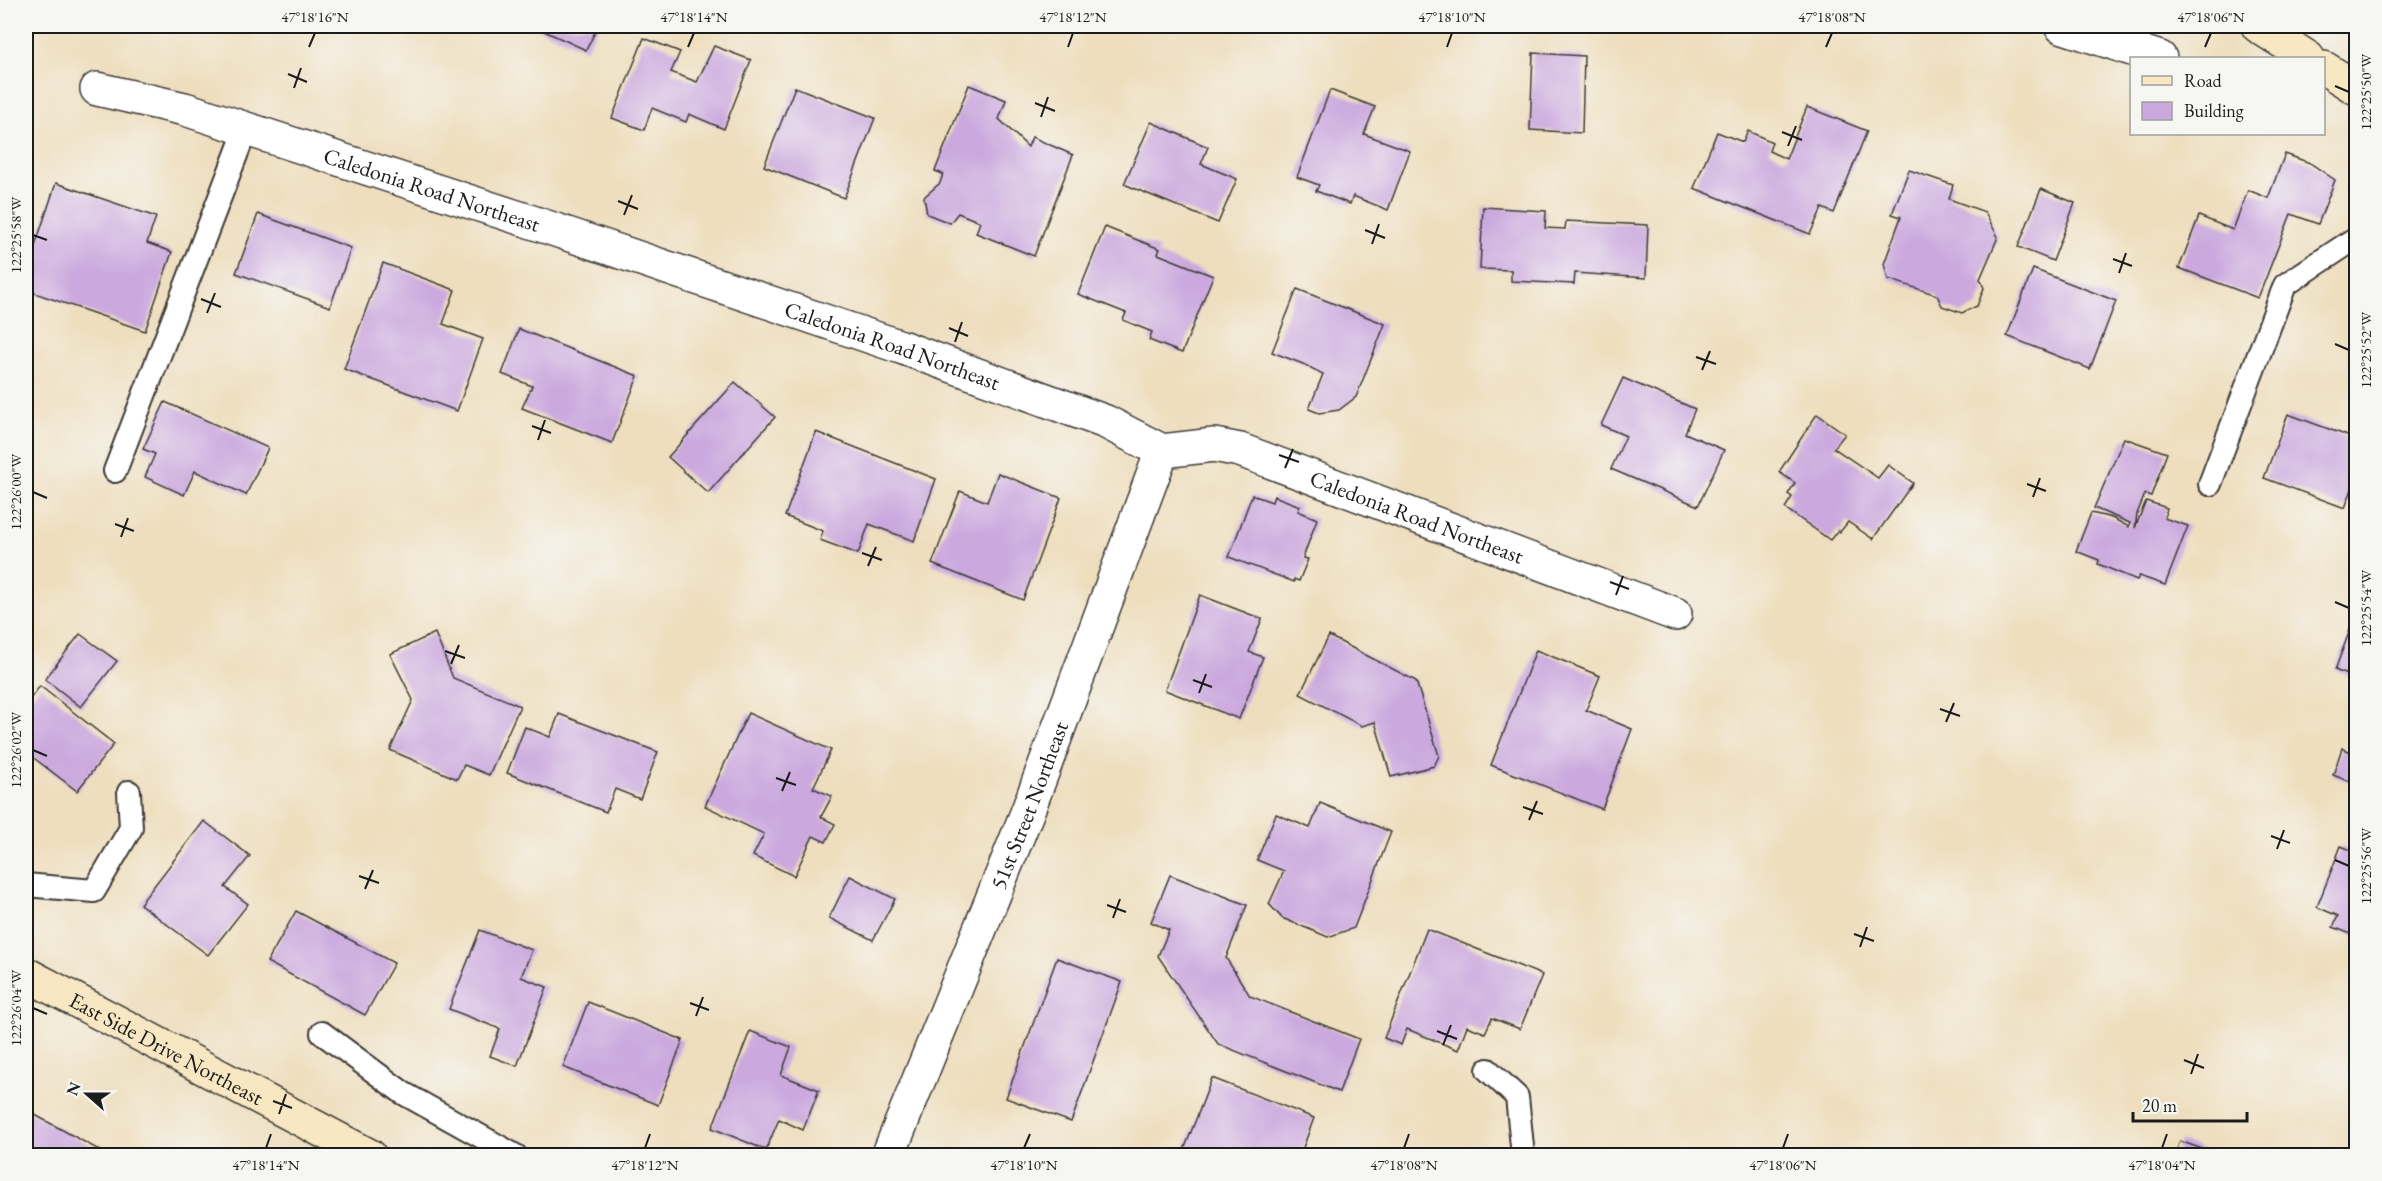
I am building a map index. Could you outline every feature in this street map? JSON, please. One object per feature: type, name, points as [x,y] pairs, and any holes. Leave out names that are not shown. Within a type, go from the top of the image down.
[{"type":"main road","points":[[2258,26],[2304,57]]},
{"type":"main road","points":[[2325,70],[2356,88]]},
{"type":"main road","name":"East Side Drive Northeast","points":[[26,974],[370,1155]]},
{"type":"street","points":[[2061,26],[2157,57]]},
{"type":"street","name":"Caledonia Road Northeast","points":[[97,89],[184,109],[532,222],[901,347],[1106,422],[1162,450],[1214,444],[1240,450],[1675,614]]},
{"type":"street","name":"51st Street Northeast","points":[[888,1155],[1027,813],[1162,450]]},
{"type":"lane","points":[[115,471],[246,129]]},
{"type":"lane","points":[[2210,484],[2285,285],[2356,238]]},
{"type":"lane","points":[[26,885],[94,891],[131,828],[129,792]]},
{"type":"lane","points":[[322,1033],[403,1093],[516,1155]]},
{"type":"lane","points":[[1488,1070],[1517,1097],[1523,1155]]},
{"type":"building","points":[[533,26],[598,26],[586,50]]},
{"type":"building","points":[[644,38],[680,52],[671,72],[697,82],[714,46],[751,60],[724,129],[689,114],[686,122],[652,108],[644,130],[612,118]]},
{"type":"building","points":[[1533,53],[1584,56],[1582,133],[1530,130]]},
{"type":"building","points":[[969,85],[1006,100],[999,119],[1028,147],[1032,137],[1073,155],[1034,256],[976,233],[980,222],[958,213],[950,223],[927,214],[924,197],[940,183],[943,174],[935,171]]},
{"type":"building","points":[[795,87],[875,118],[844,198],[764,166]]},
{"type":"building","points":[[1330,90],[1375,107],[1364,134],[1410,151],[1388,210],[1353,196],[1350,204],[1316,191],[1319,185],[1297,177]]},
{"type":"building","points":[[1807,107],[1867,131],[1834,213],[1822,208],[1810,234],[1694,188],[1717,132],[1743,142],[1748,131],[1772,142],[1769,151],[1786,159]]},
{"type":"building","points":[[1151,122],[1208,147],[1201,164],[1237,179],[1218,223],[1124,184]]},
{"type":"building","points":[[2285,154],[2310,163],[2335,180],[2318,224],[2291,214],[2258,298],[2179,268],[2199,216],[2233,230],[2248,190],[2268,198]]},
{"type":"building","points":[[1909,170],[1953,185],[1949,199],[1985,212],[1998,237],[1980,279],[1984,288],[1977,306],[1962,313],[1942,306],[1937,295],[1888,279],[1884,264],[1901,217],[1892,214]]},
{"type":"building","points":[[56,183],[156,217],[147,243],[172,252],[145,331],[26,290],[26,273]]},
{"type":"building","points":[[2041,189],[2075,203],[2053,261],[2018,247]]},
{"type":"building","points":[[1483,207],[1546,211],[1545,228],[1565,229],[1566,221],[1648,225],[1646,278],[1575,273],[1574,284],[1511,281],[1511,270],[1480,269]]},
{"type":"building","points":[[258,214],[351,248],[330,307],[236,273]]},
{"type":"building","points":[[1105,227],[1160,249],[1158,254],[1213,276],[1182,353],[1149,340],[1152,332],[1123,320],[1126,313],[1078,294]]},
{"type":"building","points":[[383,263],[455,290],[443,324],[483,339],[457,411],[344,369]]},
{"type":"building","points":[[2033,269],[2116,301],[2090,369],[2007,336]]},
{"type":"building","points":[[1297,289],[1385,324],[1356,397],[1339,410],[1319,413],[1309,409],[1323,374],[1272,352]]},
{"type":"building","points":[[519,329],[638,376],[612,443],[522,408],[532,386],[502,374]]},
{"type":"building","points":[[1623,378],[1695,409],[1685,433],[1724,450],[1698,506],[1611,469],[1626,436],[1601,425]]},
{"type":"building","points":[[735,382],[775,417],[708,493],[668,457]]},
{"type":"building","points":[[165,402],[268,448],[246,495],[195,471],[184,495],[145,477],[155,454],[143,449]]},
{"type":"building","points":[[1817,414],[1845,434],[1834,448],[1878,478],[1888,465],[1913,483],[1873,539],[1848,522],[1830,540],[1785,508],[1792,497],[1788,494],[1795,483],[1779,472]]},
{"type":"building","points":[[2288,414],[2356,439],[2356,478],[2345,508],[2264,478]]},
{"type":"building","points":[[816,432],[936,479],[914,541],[869,524],[858,554],[820,540],[823,531],[785,516]]},
{"type":"building","points":[[2124,438],[2167,453],[2151,496],[2145,494],[2137,514],[2135,528],[2146,501],[2167,508],[2164,518],[2188,526],[2165,585],[2139,576],[2137,580],[2098,564],[2099,560],[2076,551],[2091,513],[2112,518],[2129,527],[2130,523],[2094,508]]},
{"type":"building","points":[[998,473],[1061,498],[1023,600],[932,564],[960,491],[987,502]]},
{"type":"building","points":[[1252,495],[1272,502],[1274,496],[1300,506],[1298,511],[1317,519],[1303,558],[1308,559],[1299,581],[1294,579],[1294,582],[1229,557]]},
{"type":"building","points":[[1200,595],[1262,619],[1249,652],[1263,657],[1239,719],[1165,690]]},
{"type":"building","points":[[2356,614],[2356,679],[2335,670]]},
{"type":"building","points":[[435,633],[453,678],[520,706],[489,775],[464,765],[457,779],[390,750],[413,700],[390,654]]},
{"type":"building","points":[[80,634],[117,661],[81,707],[45,679]]},
{"type":"building","points":[[1329,636],[1416,681],[1439,756],[1434,766],[1391,777],[1375,722],[1362,726],[1300,694]]},
{"type":"building","points":[[1536,650],[1600,676],[1586,710],[1632,729],[1602,809],[1491,765]]},
{"type":"building","points":[[40,686],[114,744],[77,791],[26,752],[26,704]]},
{"type":"building","points":[[748,713],[831,750],[813,788],[832,796],[821,817],[835,824],[826,842],[813,836],[794,876],[753,856],[764,834],[705,806]]},
{"type":"building","points":[[559,714],[658,752],[640,799],[615,789],[606,812],[507,773],[525,727],[550,737]]},
{"type":"building","points":[[2342,748],[2356,754],[2356,784],[2333,775]]},
{"type":"building","points":[[1320,803],[1391,832],[1354,928],[1328,937],[1282,918],[1269,904],[1284,871],[1257,860],[1276,814],[1310,828]]},
{"type":"building","points":[[204,821],[250,856],[225,887],[248,904],[208,955],[140,904]]},
{"type":"building","points":[[2341,846],[2356,852],[2356,936],[2333,927],[2338,916],[2317,907]]},
{"type":"building","points":[[1170,875],[1247,905],[1226,958],[1250,996],[1359,1039],[1339,1092],[1218,1044],[1158,956],[1169,930],[1151,922]]},
{"type":"building","points":[[850,876],[895,899],[873,940],[829,918]]},
{"type":"building","points":[[296,911],[394,963],[365,1015],[267,962]]},
{"type":"building","points":[[1427,929],[1542,975],[1520,1029],[1492,1018],[1485,1033],[1467,1026],[1458,1050],[1407,1029],[1401,1045],[1384,1038]]},
{"type":"building","points":[[480,930],[532,950],[521,977],[547,987],[517,1066],[490,1056],[500,1029],[449,1009]]},
{"type":"building","points":[[1057,958],[1122,982],[1071,1122],[1006,1098]]},
{"type":"building","points":[[588,1002],[683,1040],[658,1105],[563,1067]]},
{"type":"building","points":[[750,1031],[791,1047],[781,1075],[819,1090],[803,1130],[779,1119],[766,1150],[712,1128]]},
{"type":"building","points":[[1212,1078],[1314,1118],[1300,1156],[1198,1156],[1184,1150]]},
{"type":"building","points":[[26,1110],[101,1151],[99,1156],[26,1156]]},
{"type":"building","points":[[2180,1141],[2219,1155],[2219,1156],[2175,1156]]}]
